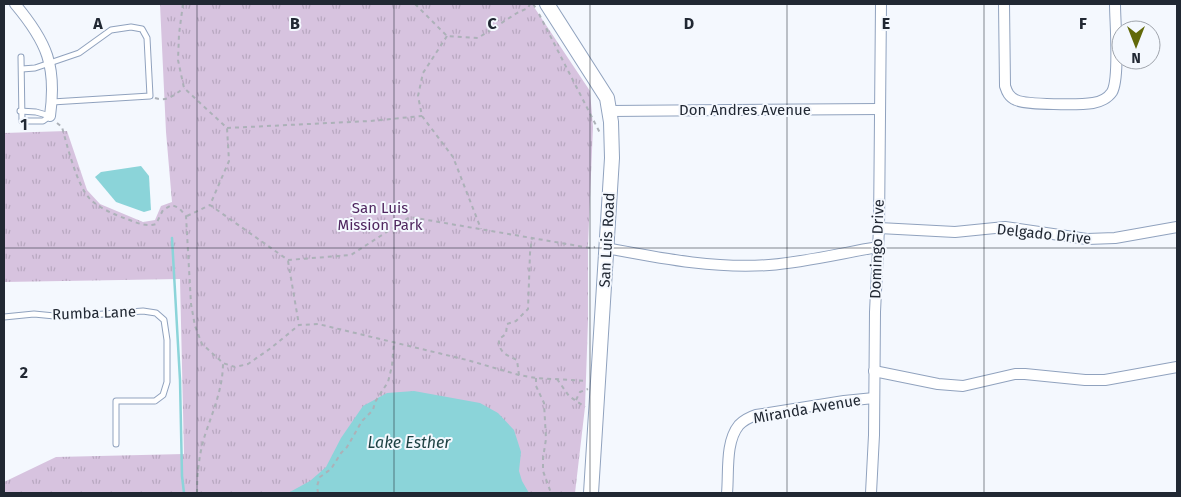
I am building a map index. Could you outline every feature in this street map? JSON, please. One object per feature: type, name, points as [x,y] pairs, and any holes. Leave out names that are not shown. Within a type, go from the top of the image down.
[{"type":"street","points":[[15,4],[40,36],[50,63],[53,80],[50,116]]},
{"type":"street","name":"San Luis Road","points":[[547,4],[604,91],[610,111],[612,158],[602,247],[598,382],[591,493]]},
{"type":"street","name":"Domingo Drive","points":[[871,493],[879,228],[881,4]]},
{"type":"street","points":[[1004,4],[1005,86],[1011,97],[1024,103],[1093,103],[1112,92],[1115,75],[1115,4]]},
{"type":"street","name":"Don Andres Avenue","points":[[610,111],[880,109]]},
{"type":"street","name":"Delgado Drive","points":[[879,228],[955,232],[1005,227],[1087,240],[1115,238],[1177,227]]},
{"type":"street","points":[[602,247],[680,261],[741,266],[798,262],[878,247]]},
{"type":"street","points":[[874,371],[938,384],[964,386],[1015,374],[1105,380],[1177,367]]},
{"type":"street","name":"Miranda Avenue","points":[[728,493],[732,442],[735,431],[740,423],[756,415],[874,398]]},
{"type":"lane","points":[[22,69],[35,68],[79,53],[111,30],[131,27],[142,28],[147,38],[150,96],[52,102]]},
{"type":"lane","points":[[21,57],[20,111],[22,121],[43,121],[50,116]]},
{"type":"lane","points":[[20,111],[36,112],[50,116]]},
{"type":"lane","name":"Rumba Lane","points":[[4,317],[34,314],[65,317],[143,311],[156,313],[164,320],[168,340],[168,382],[163,395],[156,401],[116,401],[116,444]]},
{"type":"path","points":[[183,4],[178,60],[184,88],[227,128],[229,161],[210,205],[186,216]]},
{"type":"path","points":[[415,4],[447,36],[478,38],[528,8],[531,4],[601,135]]},
{"type":"path","points":[[447,36],[423,73],[418,96],[422,116],[453,157],[481,229]]},
{"type":"path","points":[[150,96],[158,100],[168,99],[184,88]]},
{"type":"path","points":[[50,116],[62,127],[80,181],[88,198],[98,206],[124,219],[150,226],[156,224],[167,206],[172,205],[179,208],[186,216],[191,304],[196,326],[202,344],[223,363],[235,367],[248,364],[299,325],[318,324],[334,326],[519,375],[598,382]]},
{"type":"path","points":[[227,128],[370,121],[422,116]]},
{"type":"path","points":[[210,205],[288,260],[351,255],[410,217],[590,248],[602,247]]},
{"type":"path","points":[[519,375],[517,360],[503,353],[498,346],[499,339],[506,334],[507,324],[516,321],[528,309],[532,238]]},
{"type":"path","points":[[288,260],[299,325]]},
{"type":"path","points":[[318,493],[317,486],[320,477],[331,469],[362,421],[373,410],[375,402],[388,382],[392,366],[394,342]]},
{"type":"path","points":[[197,493],[197,472],[205,435],[214,412],[223,374],[223,363]]},
{"type":"path","points":[[536,378],[536,386],[544,403],[546,439],[543,471],[551,493]]},
{"type":"path","points":[[557,379],[569,396],[588,409],[589,402]]},
{"type":"path","points":[[576,400],[580,392],[590,388],[589,395]]},
{"type":"green space","name":"San Luis Mission Park","points":[[160,4],[532,4],[590,91],[593,127],[588,245],[585,407],[575,493],[4,493],[4,482],[56,457],[184,454],[180,279],[4,282],[4,133],[67,131],[87,190],[100,204],[143,222],[155,220],[161,206],[172,202],[166,132]]},
{"type":"water","points":[[141,166],[149,176],[151,210],[144,212],[116,202],[95,177],[101,172]]},
{"type":"water","name":"Lake Esther","points":[[414,391],[480,403],[498,413],[514,430],[521,452],[519,471],[529,493],[288,493],[310,481],[326,467],[341,438],[363,406],[387,393]]},
{"type":"waterway","points":[[172,238],[184,493]]}]
